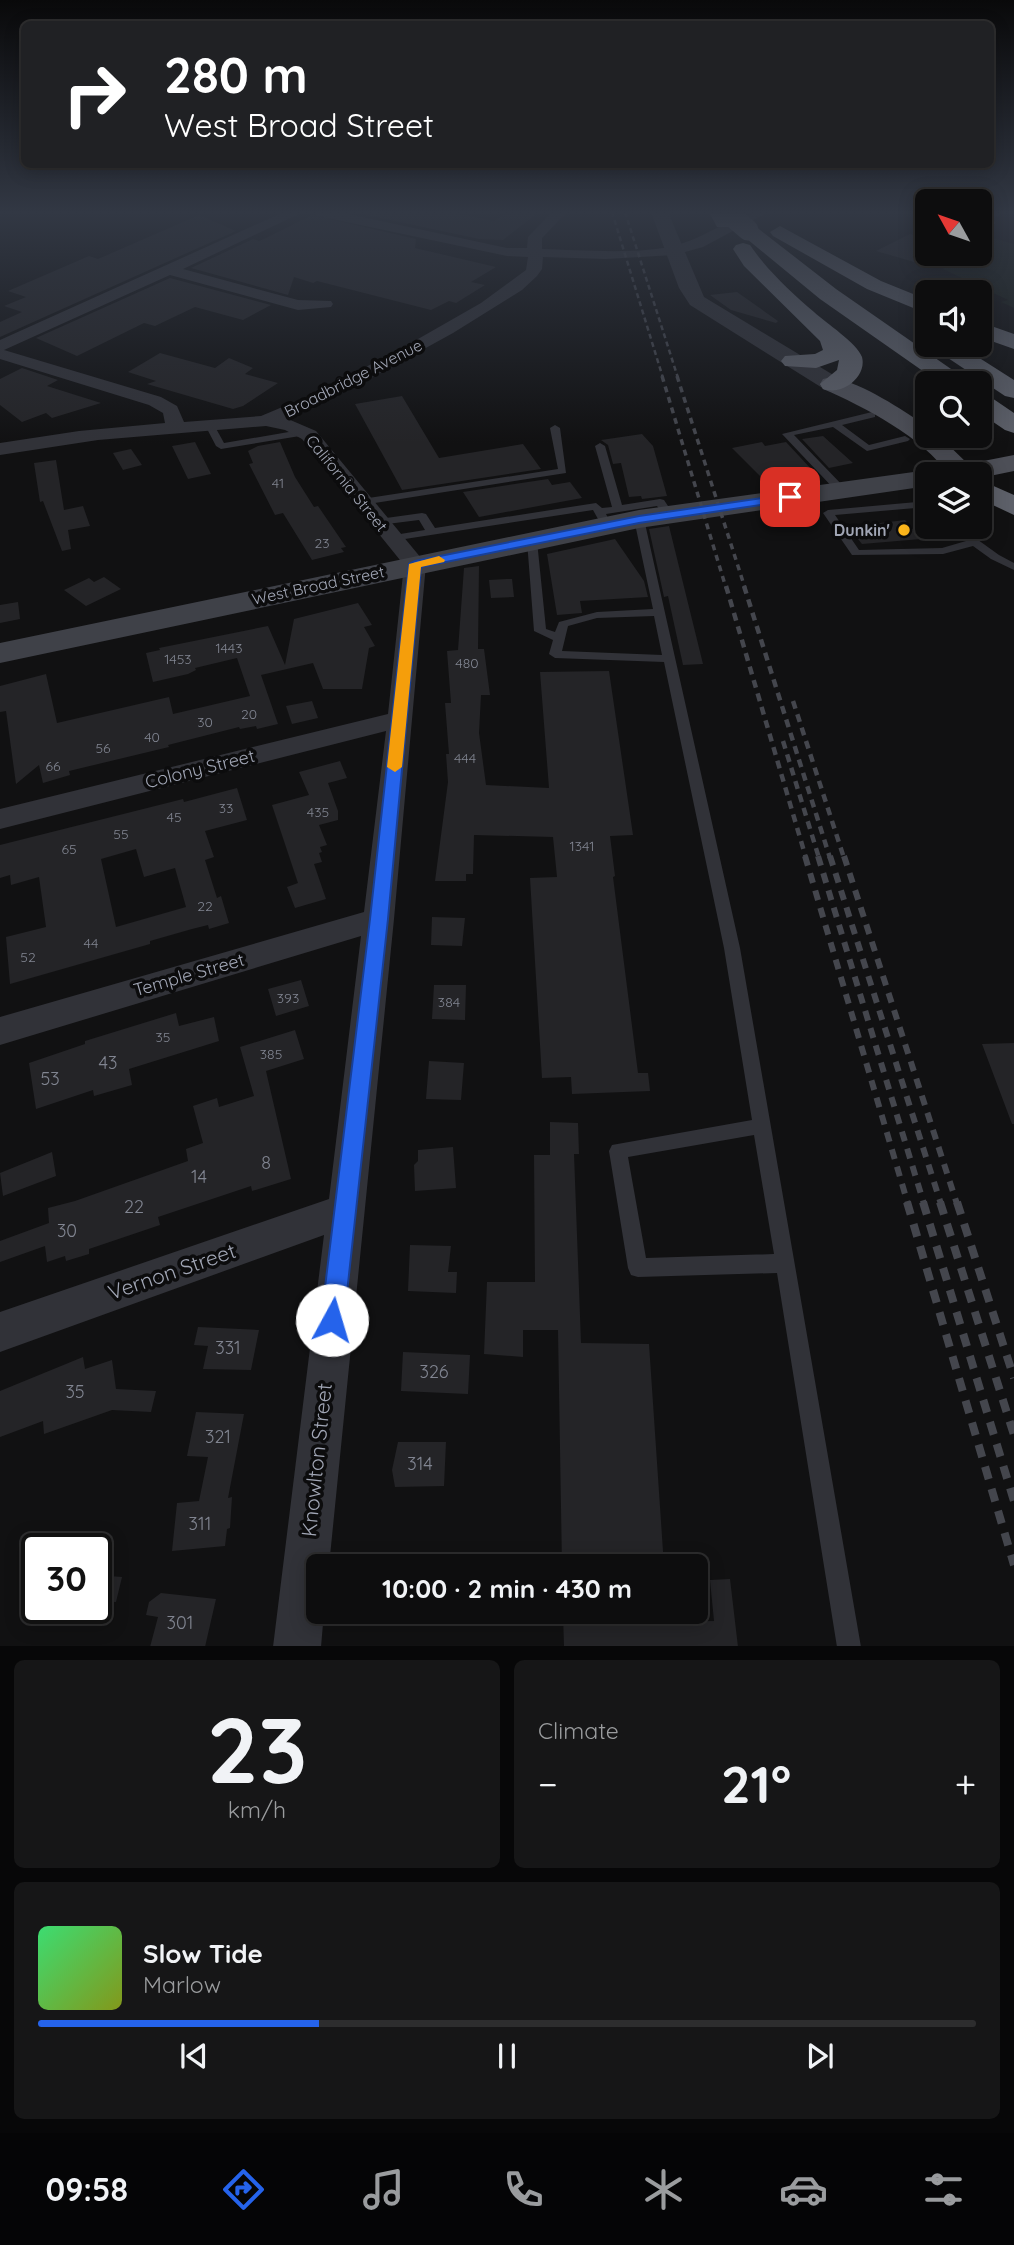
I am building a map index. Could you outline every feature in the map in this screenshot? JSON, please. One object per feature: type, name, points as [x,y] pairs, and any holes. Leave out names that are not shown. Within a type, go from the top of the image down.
[{"type":"highway","points":[[778,289],[831,341],[846,351],[852,363],[845,377],[832,384]]},
{"type":"highway","points":[[824,289],[938,371]]},
{"type":"highway","points":[[854,289],[915,326]]},
{"type":"highway","points":[[883,289],[915,302]]},
{"type":"highway","points":[[992,334],[1014,342]]},
{"type":"highway","points":[[793,361],[820,361],[831,357],[835,351],[831,341]]},
{"type":"highway","points":[[962,357],[1014,391]]},
{"type":"highway","points":[[992,409],[1014,425]]},
{"type":"highway","points":[[992,495],[1014,507]]},
{"type":"main road","points":[[832,384],[938,462]]},
{"type":"main road","points":[[832,384],[864,398],[956,462]]},
{"type":"main road","points":[[992,466],[1014,463]]},
{"type":"main road","points":[[992,475],[1014,474]]},
{"type":"main road","name":"West Broad Street","points":[[0,653],[531,541],[616,516],[669,515],[915,480]]},
{"type":"street","points":[[0,346],[128,289]]},
{"type":"street","points":[[239,289],[298,305],[325,304]]},
{"type":"street","name":"Broadbridge Avenue","points":[[0,449],[69,437],[267,421],[386,362],[514,289]]},
{"type":"street","points":[[690,289],[698,301],[832,384]]},
{"type":"street","points":[[0,354],[155,401],[171,410],[176,428]]},
{"type":"street","name":"California Street","points":[[267,421],[290,425],[306,432],[415,564]]},
{"type":"street","name":"Knowlton Street","points":[[298,1646],[344,1212],[379,919],[415,564]]},
{"type":"street","name":"Colony Street","points":[[0,819],[400,719]]},
{"type":"street","name":"Temple Street","points":[[0,1031],[379,919]]},
{"type":"street","name":"Vernon Street","points":[[0,1332],[344,1212]]},
{"type":"lane","points":[[841,490],[787,434],[872,415]]},
{"type":"lane","points":[[835,424],[867,448],[905,439]]},
{"type":"lane","points":[[210,425],[221,446],[306,432]]},
{"type":"lane","points":[[362,502],[564,471],[555,428]]},
{"type":"lane","points":[[600,446],[616,516],[659,612],[732,948],[849,1646]]},
{"type":"lane","points":[[915,505],[828,513],[856,553],[943,551],[974,542]]},
{"type":"lane","points":[[393,538],[596,506],[616,516]]},
{"type":"lane","points":[[379,522],[422,516],[432,532]]},
{"type":"lane","points":[[970,539],[1014,567]]},
{"type":"lane","points":[[531,541],[540,632],[559,638]]},
{"type":"lane","points":[[659,612],[597,615],[563,624],[555,654],[669,659]]},
{"type":"lane","points":[[762,1126],[618,1151],[638,1268],[785,1262]]},
{"type":"shaded area","points":[[992,289],[1014,289],[1014,308],[1001,302],[1008,300],[992,292]]},
{"type":"building","points":[[107,289],[0,337],[0,322],[22,312],[4,306],[26,297],[8,291]]},
{"type":"building","points":[[146,289],[210,289],[271,305],[243,320],[195,307],[155,326],[144,323],[77,356],[36,338]]},
{"type":"building","points":[[266,289],[290,289],[288,295]]},
{"type":"building","points":[[348,289],[479,289],[456,303],[449,301],[431,310]]},
{"type":"building","points":[[737,292],[778,321],[776,323],[731,310],[710,295]]},
{"type":"building","points":[[160,353],[215,368],[229,358],[253,368],[245,374],[278,383],[243,406],[233,409],[147,384],[156,381],[128,372]]},
{"type":"building","points":[[22,368],[58,380],[47,386],[101,403],[52,418],[46,413],[22,422],[0,405],[0,379]]},
{"type":"building","points":[[402,396],[439,458],[523,444],[541,469],[402,490],[355,404]]},
{"type":"building","points":[[642,434],[653,446],[667,496],[642,499],[641,496],[629,497],[621,463],[613,464],[608,445],[601,440]]},
{"type":"building","points":[[823,436],[853,463],[829,468],[802,439]]},
{"type":"building","points":[[195,442],[211,474],[188,479],[172,446]]},
{"type":"building","points":[[280,442],[295,477],[314,507],[318,506],[346,547],[341,548],[344,552],[312,560],[283,513],[275,515],[249,464],[253,463],[248,451],[258,446]]},
{"type":"building","points":[[762,442],[765,446],[786,442],[813,471],[764,480],[732,448]]},
{"type":"building","points":[[131,449],[142,465],[123,470],[113,453]]},
{"type":"building","points":[[56,460],[64,510],[83,506],[90,526],[68,530],[71,549],[62,551],[43,501],[40,502],[34,463]]},
{"type":"building","points":[[548,479],[552,485],[570,482],[582,498],[479,517],[463,492]]},
{"type":"building","points":[[905,520],[915,532],[915,539],[921,539],[862,544],[848,527]]},
{"type":"building","points":[[669,526],[703,664],[683,665],[668,596],[664,597],[649,529]]},
{"type":"building","points":[[615,539],[644,581],[648,597],[580,601],[582,613],[557,615],[547,554]]},
{"type":"building","points":[[479,566],[478,649],[484,649],[490,695],[481,695],[479,733],[486,785],[549,788],[540,672],[609,671],[633,835],[610,836],[613,877],[638,1073],[648,1073],[650,1091],[572,1094],[571,1077],[542,1078],[530,878],[557,877],[553,837],[474,835],[473,874],[466,874],[466,881],[435,881],[448,782],[445,703],[451,703],[447,651],[458,650],[464,568]]},
{"type":"building","points":[[104,577],[121,589],[86,606],[64,590],[89,578],[94,582]]},
{"type":"building","points":[[512,579],[514,597],[491,598],[489,580]]},
{"type":"building","points":[[18,602],[20,619],[0,623],[0,605]]},
{"type":"building","points":[[358,603],[372,625],[364,627],[375,646],[369,648],[362,689],[323,689],[313,663],[261,675],[278,724],[257,729],[256,726],[239,727],[69,771],[70,775],[43,783],[39,765],[16,784],[6,711],[0,712],[0,686],[46,674],[57,723],[169,697],[173,714],[250,696],[237,658],[153,682],[146,653],[268,626],[285,665],[294,619]]},
{"type":"building","points":[[312,701],[318,718],[292,724],[286,706]]},
{"type":"building","points":[[340,761],[347,778],[328,783],[338,811],[338,820],[319,825],[327,845],[320,847],[322,862],[314,864],[326,899],[295,908],[287,887],[298,883],[272,805],[309,795],[299,772]]},
{"type":"building","points":[[237,788],[247,820],[205,831],[214,857],[205,860],[217,898],[221,896],[229,923],[209,929],[208,925],[192,929],[150,941],[150,944],[10,984],[6,937],[46,927],[39,877],[11,885],[10,875],[0,878],[0,845],[183,799],[184,802]],"holes":[[[136,849],[144,877],[175,868],[186,907],[116,927],[101,859]]]},
{"type":"building","points":[[432,917],[465,918],[462,946],[431,945]]},
{"type":"building","points":[[301,980],[309,1006],[276,1016],[268,989]]},
{"type":"building","points":[[434,985],[466,985],[465,1020],[432,1019]]},
{"type":"building","points":[[176,1013],[179,1026],[214,1017],[219,1041],[129,1069],[132,1085],[94,1096],[93,1090],[36,1109],[29,1063],[85,1044],[85,1041]]},
{"type":"building","points":[[295,1030],[304,1059],[266,1071],[291,1179],[252,1191],[251,1186],[158,1217],[160,1225],[89,1249],[89,1254],[66,1261],[65,1256],[47,1262],[45,1246],[0,1262],[0,1241],[49,1223],[48,1208],[188,1161],[186,1149],[203,1143],[193,1106],[217,1098],[219,1107],[254,1096],[240,1047]]},
{"type":"building","points":[[1014,1043],[1014,1124],[1012,1124],[982,1044]]},
{"type":"building","points":[[429,1061],[464,1063],[461,1100],[426,1099]]},
{"type":"building","points":[[550,1122],[578,1123],[579,1154],[574,1154],[581,1343],[649,1344],[663,1554],[562,1554],[558,1330],[523,1330],[523,1357],[484,1354],[487,1282],[535,1282],[534,1155],[550,1155]]},
{"type":"building","points":[[453,1147],[456,1188],[415,1191],[414,1165],[418,1161],[418,1150]]},
{"type":"building","points":[[52,1152],[56,1176],[3,1196],[0,1173]]},
{"type":"building","points":[[410,1245],[451,1246],[448,1272],[457,1272],[456,1293],[408,1291]]},
{"type":"building","points":[[198,1327],[259,1330],[251,1370],[203,1369],[208,1346],[194,1345]]},
{"type":"building","points":[[403,1352],[470,1355],[468,1394],[401,1391]]},
{"type":"building","points":[[83,1357],[85,1369],[112,1360],[116,1389],[156,1391],[151,1412],[112,1410],[44,1434],[43,1421],[0,1437],[0,1391]]},
{"type":"building","points":[[196,1412],[244,1414],[228,1498],[232,1497],[230,1528],[227,1529],[225,1546],[172,1551],[177,1503],[199,1501],[208,1457],[187,1456]]},
{"type":"building","points":[[398,1442],[446,1442],[444,1486],[395,1487],[392,1470]]},
{"type":"building","points":[[112,1576],[122,1577],[116,1602],[112,1602]]},
{"type":"building","points":[[730,1579],[738,1646],[564,1646],[563,1624],[708,1624],[708,1621],[714,1621],[710,1580]]},
{"type":"building","points":[[161,1593],[216,1599],[205,1646],[150,1646],[158,1617],[146,1615],[149,1602]]},
{"type":"railway","points":[[636,289],[663,378]]},
{"type":"railway","points":[[650,289],[678,378]]},
{"type":"railway","points":[[662,376],[726,588]]},
{"type":"railway","points":[[677,376],[745,588]]},
{"type":"railway","points":[[726,586],[806,858]]},
{"type":"railway","points":[[744,586],[830,858]]},
{"type":"railway","points":[[793,701],[844,858]]},
{"type":"railway","points":[[783,741],[819,858]]},
{"type":"railway","points":[[805,856],[908,1204]]},
{"type":"railway","points":[[818,856],[924,1204]]},
{"type":"railway","points":[[830,856],[941,1204]]},
{"type":"railway","points":[[844,856],[957,1204]]},
{"type":"railway","points":[[907,1202],[1014,1565]]},
{"type":"railway","points":[[923,1202],[1014,1501]]},
{"type":"railway","points":[[940,1202],[1014,1435]]},
{"type":"railway","points":[[957,1202],[1014,1378]]},
{"type":"slow traffic","points":[[395,767],[415,564],[439,560]]},
{"type":"place","name":"Dunkin'","points":[[904,530]]},
{"type":"route","points":[[332,1320],[379,919],[415,564],[639,519],[790,497]]}]
